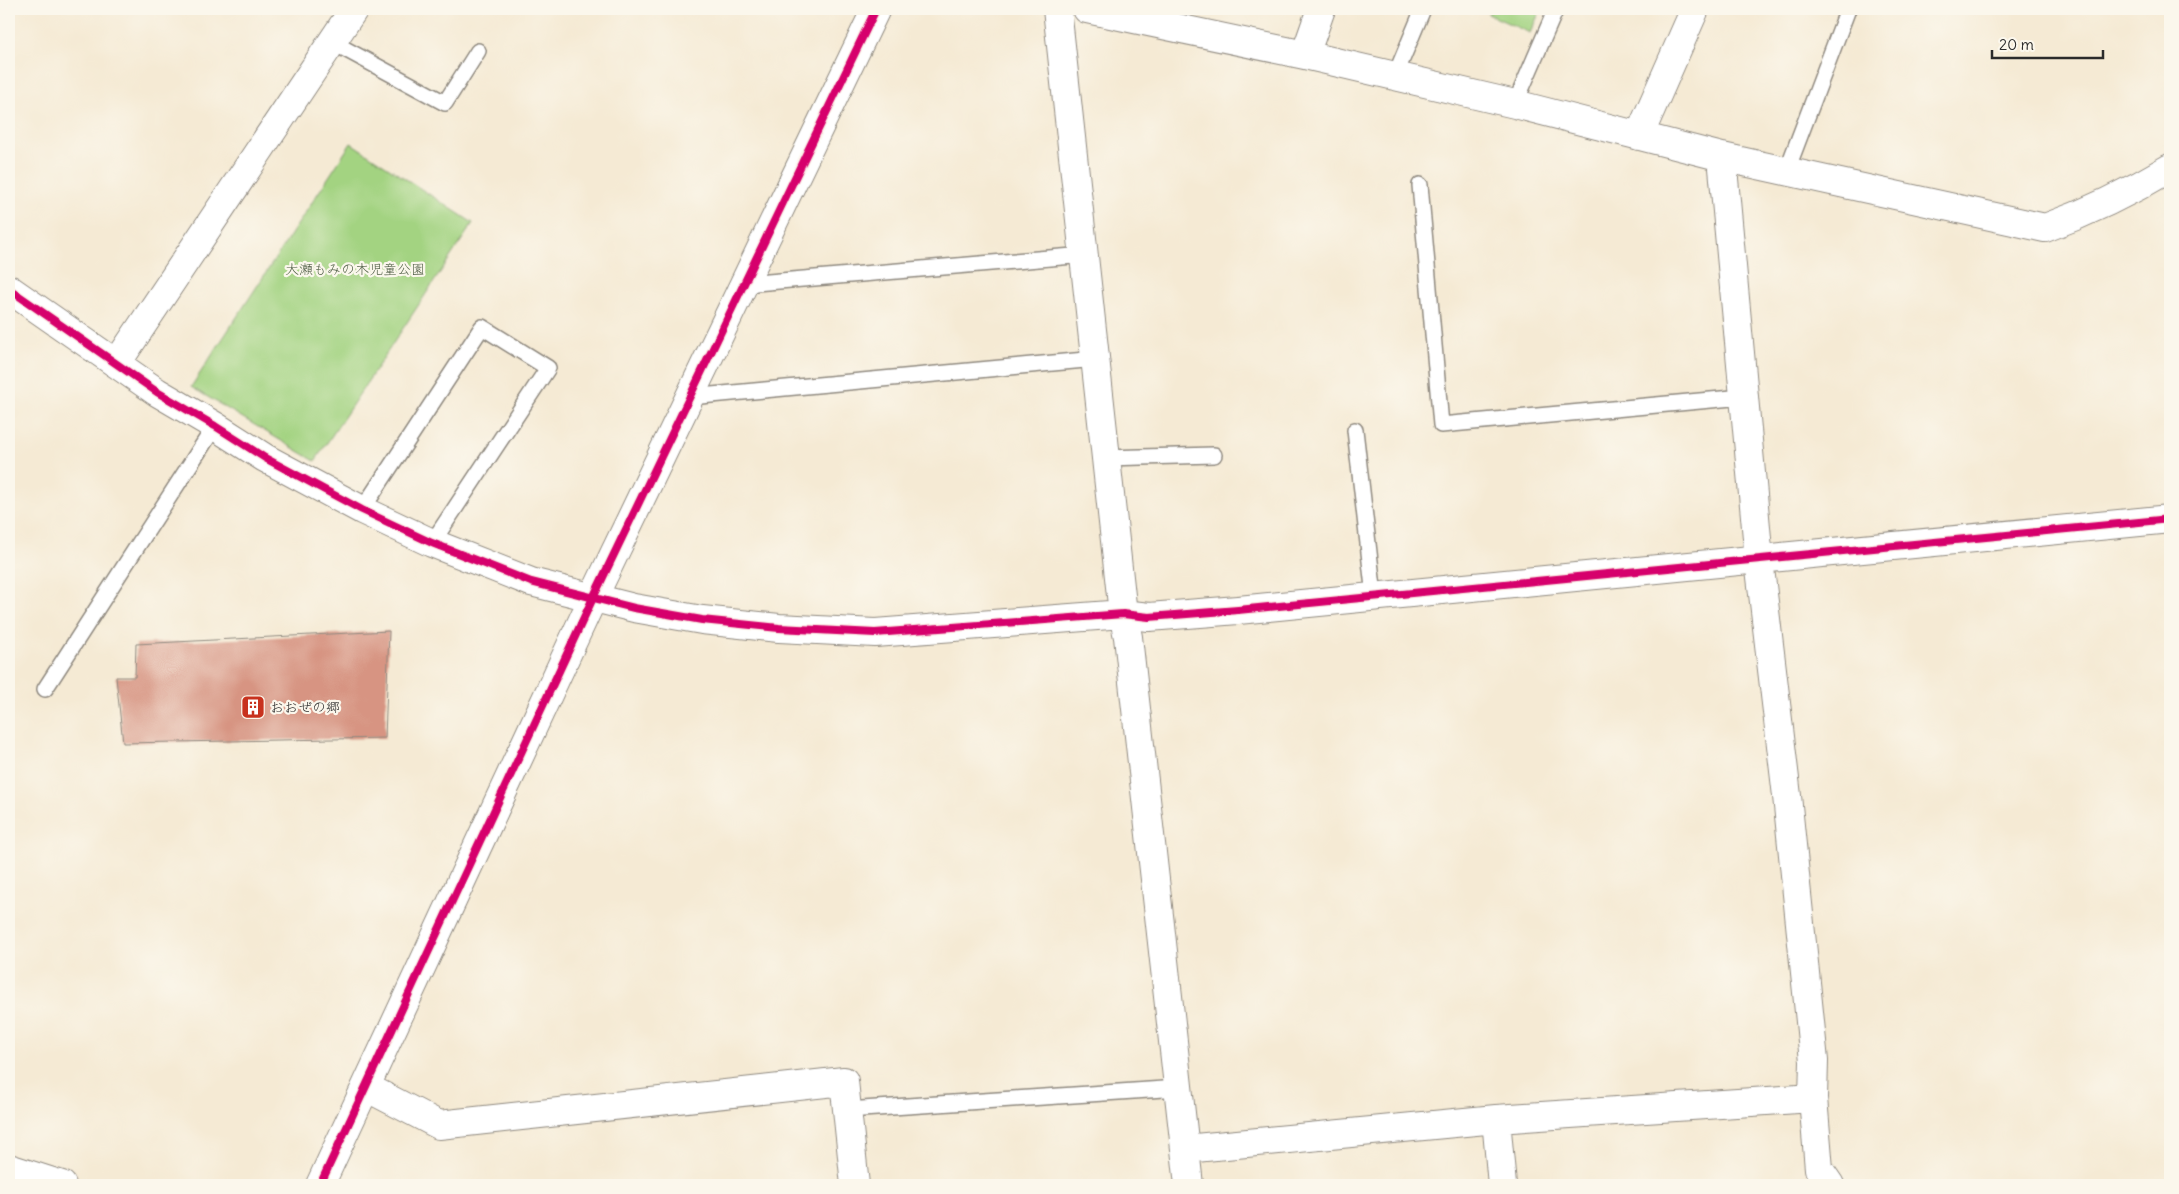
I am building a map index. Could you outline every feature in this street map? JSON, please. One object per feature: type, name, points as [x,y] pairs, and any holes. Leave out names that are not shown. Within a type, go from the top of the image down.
[{"type":"street","points":[[117,363],[354,9]]},
{"type":"street","points":[[320,1185],[593,598],[876,9]]},
{"type":"street","points":[[1057,9],[1123,614],[1128,637],[1189,1185]]},
{"type":"street","points":[[1087,9],[1305,55],[1515,104],[1722,157],[2045,228],[2086,213],[2136,189],[2170,168]]},
{"type":"street","points":[[1305,55],[1321,9]]},
{"type":"street","points":[[1639,136],[1694,9]]},
{"type":"street","points":[[1722,157],[1743,397],[1814,1061],[1813,1098],[1819,1169],[1830,1185]]},
{"type":"street","points":[[9,289],[157,392],[265,458],[362,510],[432,543],[531,582],[593,598],[702,620],[779,628],[875,633],[1123,614],[1149,617],[1760,560],[2170,519]]},
{"type":"street","points":[[366,1087],[439,1125],[844,1081],[854,1185]]},
{"type":"street","points":[[1185,1149],[1496,1119],[1813,1098]]},
{"type":"street","points":[[1496,1119],[1502,1185]]},
{"type":"street","points":[[9,1168],[62,1185]]},
{"type":"lane","points":[[1395,76],[1423,9]]},
{"type":"lane","points":[[1515,104],[1556,9]]},
{"type":"lane","points":[[1787,170],[1848,9]]},
{"type":"lane","points":[[332,42],[445,104],[478,51]]},
{"type":"lane","points":[[1420,185],[1441,425],[1743,397]]},
{"type":"lane","points":[[744,284],[1085,255]]},
{"type":"lane","points":[[362,510],[482,327],[548,368],[432,543]]},
{"type":"lane","points":[[690,397],[1096,358]]},
{"type":"lane","points":[[45,689],[215,426]]},
{"type":"lane","points":[[1355,430],[1374,596]]},
{"type":"lane","points":[[1106,458],[1214,455]]},
{"type":"lane","points":[[847,1110],[1179,1088]]},
{"type":"green space","points":[[1490,9],[1541,9],[1530,33],[1488,14]]},
{"type":"green space","name":"大瀬もみの木児童公園","points":[[351,143],[473,223],[315,461],[191,387]]},
{"type":"building","name":"おおぜの郷","points":[[389,631],[385,738],[123,743],[116,677],[135,677],[136,644]]},
{"type":"cycle path","points":[[320,1185],[593,598],[876,9]]},
{"type":"cycle path","points":[[9,289],[157,392],[265,458],[362,510],[432,543],[531,582],[634,608],[702,620],[779,628],[875,633],[1123,614],[1149,617],[1238,610],[2170,519]]},
{"type":"place","name":"おおぜの郷","points":[[253,707]]}]
